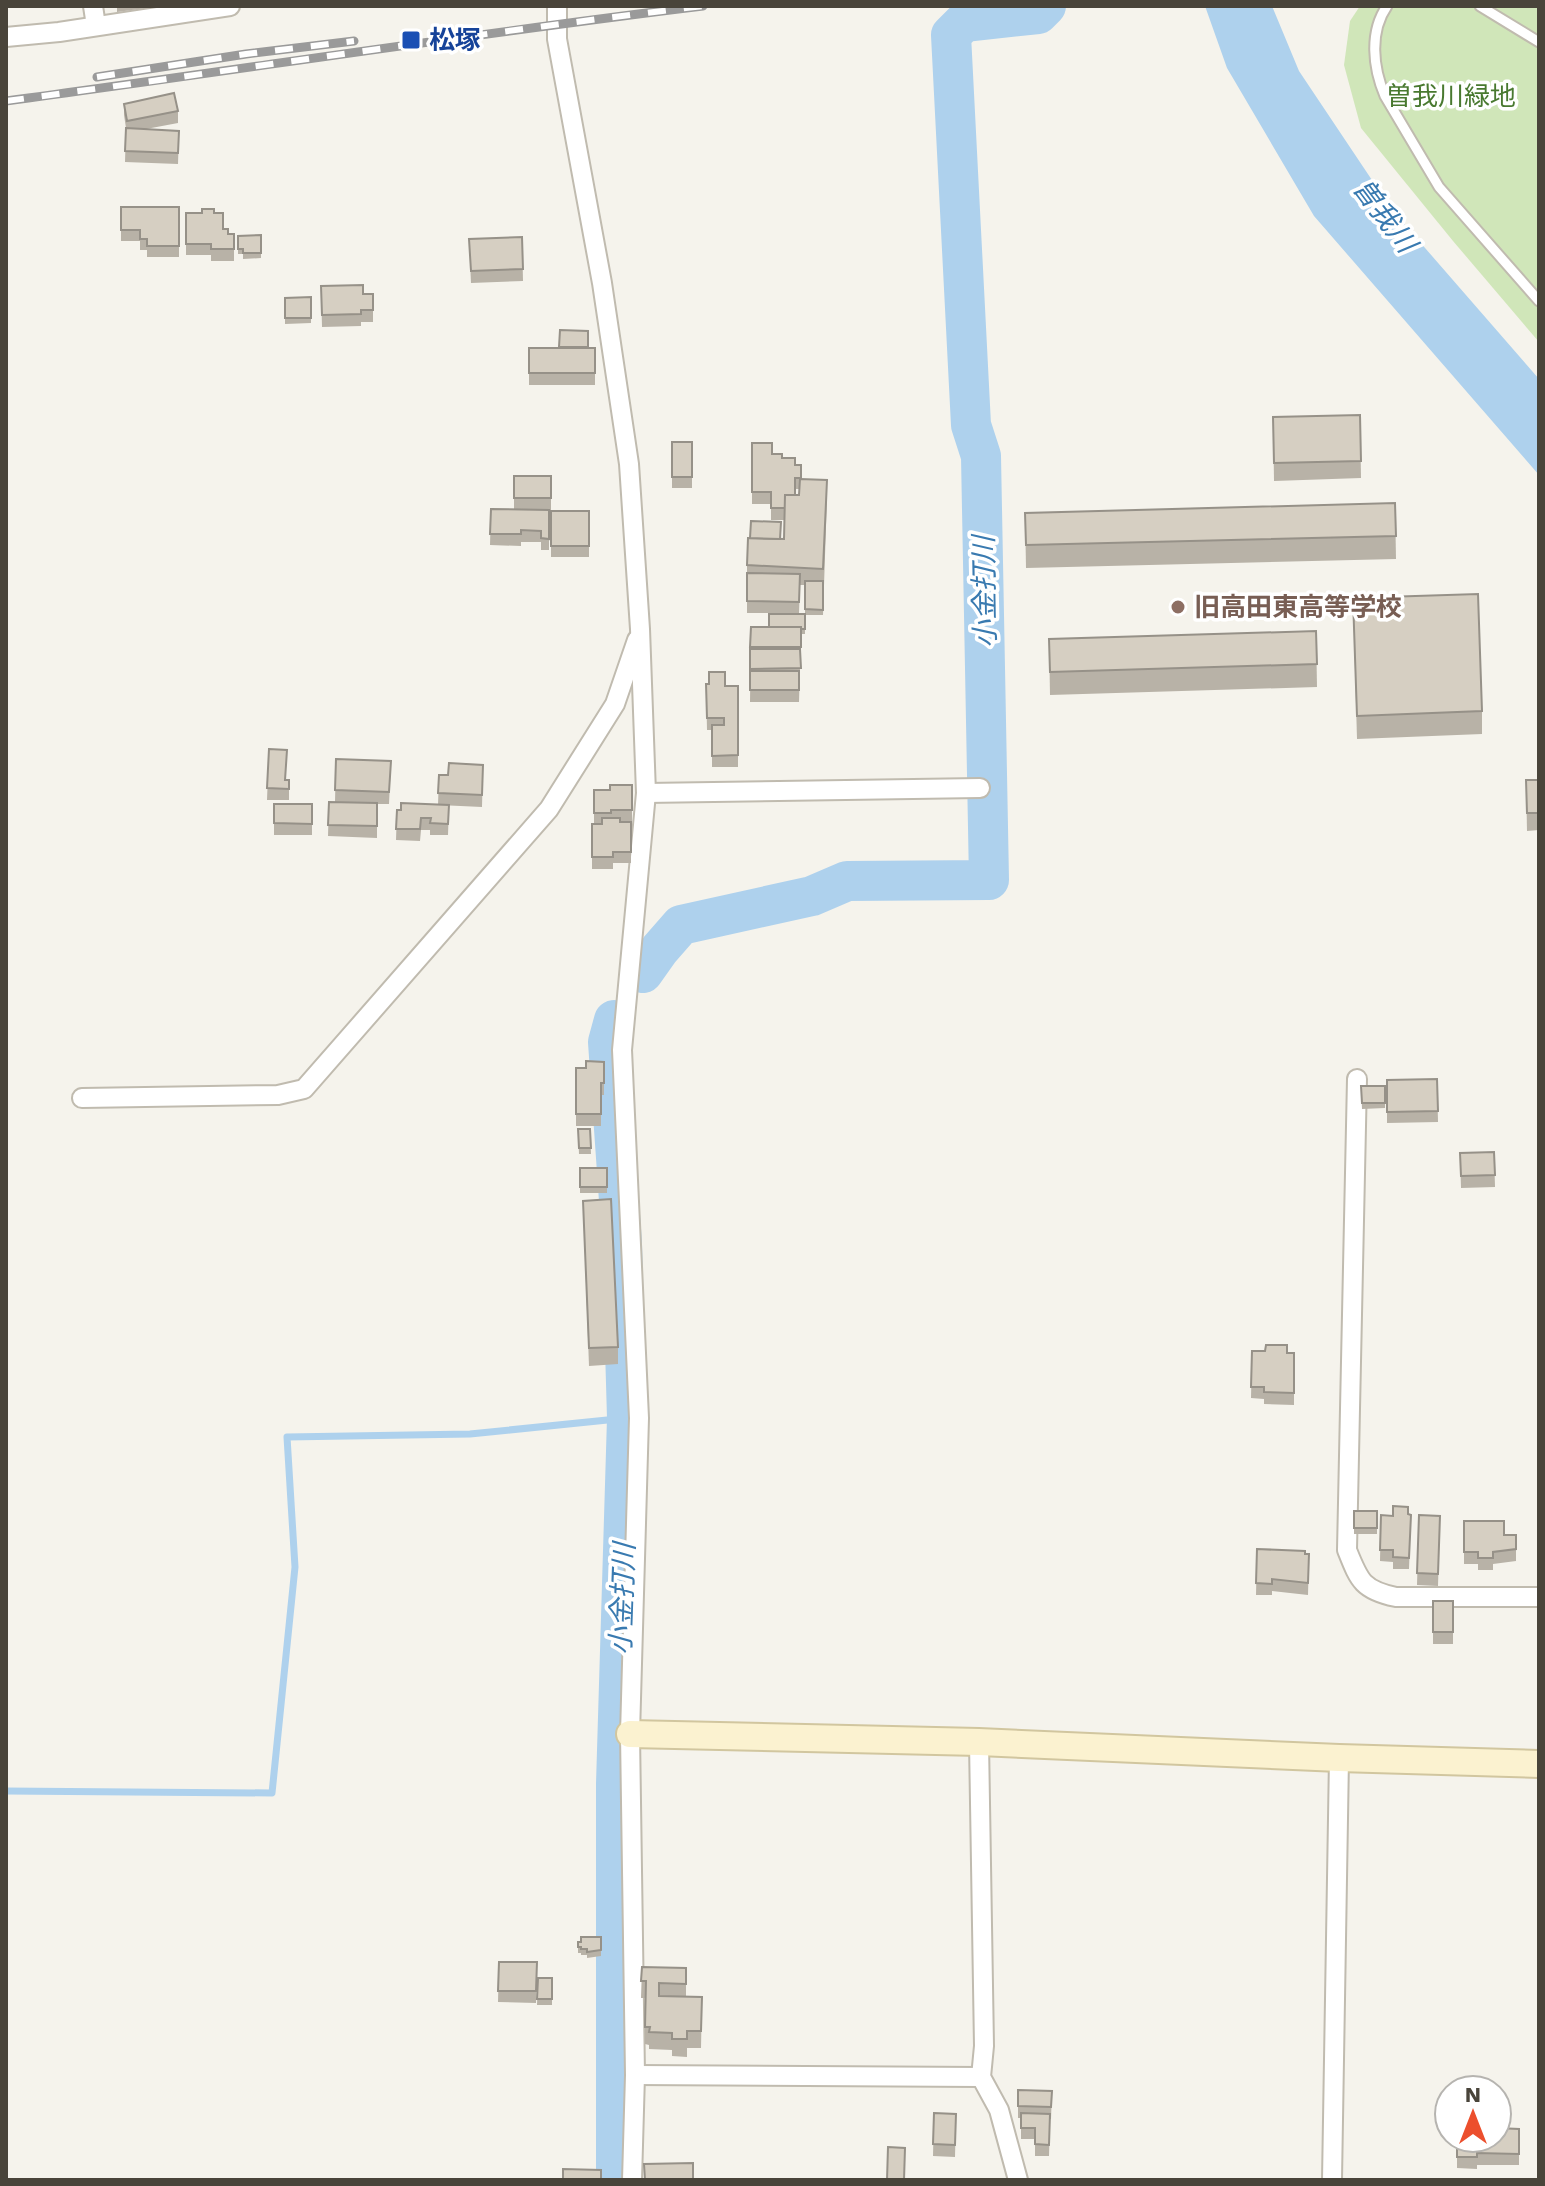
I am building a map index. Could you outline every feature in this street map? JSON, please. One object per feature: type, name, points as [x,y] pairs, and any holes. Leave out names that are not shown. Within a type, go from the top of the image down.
[{"type":"street","points":[[93,6],[96,26]]},
{"type":"street","points":[[6,37],[230,6]]},
{"type":"street","points":[[557,6],[557,39],[602,283],[629,464],[640,629],[646,793],[622,1050],[639,1418],[630,1734],[635,2075],[632,2180]]},
{"type":"street","points":[[82,1098],[278,1095],[304,1089],[549,809],[615,704],[640,629]]},
{"type":"street","points":[[646,793],[980,788]]},
{"type":"street","points":[[1357,1079],[1347,1550],[1359,1579],[1378,1593],[1396,1597],[1539,1597]]},
{"type":"street","points":[[630,1734],[979,1742],[1539,1764]]},
{"type":"street","points":[[979,1742],[984,2046],[981,2077],[999,2110],[1018,2180]]},
{"type":"street","points":[[1332,2180],[1339,1758]]},
{"type":"street","points":[[635,2075],[981,2077]]},
{"type":"lane","points":[[1387,6],[1378,23],[1374,56],[1385,96],[1439,187],[1539,301]]},
{"type":"lane","points":[[1480,6],[1539,42]]},
{"type":"green space","name":"曽我川緑地","points":[[1360,6],[1539,6],[1539,342],[1361,128],[1344,65],[1350,21]]},
{"type":"water","name":"曽我川","points":[[1205,6],[1272,6],[1299,71],[1392,210],[1539,379],[1539,475],[1314,216],[1227,68]]},
{"type":"building","points":[[174,93],[178,111],[127,121],[124,104]]},
{"type":"building","points":[[126,128],[179,131],[178,153],[125,151]]},
{"type":"building","points":[[121,207],[179,207],[179,246],[147,246],[147,239],[140,239],[140,230],[121,230]]},
{"type":"building","points":[[202,209],[223,213],[223,229],[228,229],[228,234],[234,234],[234,249],[211,249],[211,244],[186,244],[186,213],[202,213]]},
{"type":"building","points":[[261,235],[261,253],[243,253],[243,249],[238,249],[238,236]]},
{"type":"building","points":[[522,237],[523,269],[471,271],[469,239]]},
{"type":"building","points":[[363,285],[363,294],[373,294],[373,310],[361,310],[361,314],[322,315],[321,286]]},
{"type":"building","points":[[311,297],[311,318],[285,318],[285,298]]},
{"type":"building","points":[[560,330],[588,331],[588,347],[559,347]]},
{"type":"building","points":[[529,348],[595,348],[595,373],[529,373]]},
{"type":"building","points":[[1360,415],[1361,461],[1274,463],[1273,417]]},
{"type":"building","points":[[672,442],[692,442],[692,477],[672,477]]},
{"type":"building","points":[[752,443],[772,443],[772,454],[795,458],[795,465],[801,465],[801,478],[795,478],[795,495],[785,495],[785,508],[771,508],[771,492],[752,492]]},
{"type":"building","points":[[514,476],[551,476],[551,498],[514,498]]},
{"type":"building","points":[[800,479],[827,480],[823,569],[747,565],[748,538],[784,539],[785,495],[799,495]]},
{"type":"building","points":[[1395,503],[1396,536],[1026,545],[1025,513]]},
{"type":"building","points":[[491,509],[549,510],[549,539],[541,538],[541,531],[490,534]]},
{"type":"building","points":[[551,511],[589,511],[589,546],[551,546]]},
{"type":"building","points":[[751,521],[781,522],[780,539],[750,538]]},
{"type":"building","points":[[747,573],[800,574],[799,602],[747,601]]},
{"type":"building","points":[[805,581],[823,581],[823,610],[805,609]]},
{"type":"building","points":[[1478,594],[1482,711],[1357,716],[1353,598]]},
{"type":"building","points":[[769,614],[805,614],[805,629],[769,627]]},
{"type":"building","points":[[751,627],[801,627],[801,647],[750,647]]},
{"type":"building","points":[[1316,631],[1317,664],[1050,672],[1049,639]]},
{"type":"building","points":[[750,649],[800,649],[801,668],[750,669]]},
{"type":"building","points":[[750,671],[799,671],[799,690],[750,690]]},
{"type":"building","points":[[709,672],[725,672],[725,686],[738,686],[738,755],[712,756],[712,725],[724,725],[724,718],[707,718],[706,684],[709,684]]},
{"type":"building","points":[[269,749],[287,750],[285,780],[289,780],[289,789],[267,788]]},
{"type":"building","points":[[336,759],[391,761],[389,792],[335,790]]},
{"type":"building","points":[[449,763],[483,765],[482,795],[438,793],[439,775],[448,775]]},
{"type":"building","points":[[1526,780],[1539,780],[1539,813],[1527,813]]},
{"type":"building","points":[[610,785],[632,785],[632,810],[594,813],[594,790],[610,790]]},
{"type":"building","points":[[329,802],[377,803],[377,826],[328,825]]},
{"type":"building","points":[[401,803],[449,805],[448,824],[430,823],[431,818],[421,818],[420,829],[396,829],[397,810],[401,810]]},
{"type":"building","points":[[274,804],[312,804],[312,824],[274,823]]},
{"type":"building","points":[[602,818],[620,818],[620,822],[631,822],[631,852],[613,852],[613,857],[592,857],[592,824],[602,824]]},
{"type":"building","points":[[586,1061],[604,1062],[601,1114],[576,1114],[576,1068],[586,1068]]},
{"type":"building","points":[[1437,1079],[1438,1111],[1387,1112],[1387,1080]]},
{"type":"building","points":[[1361,1086],[1385,1086],[1385,1103],[1362,1103]]},
{"type":"building","points":[[578,1129],[590,1129],[591,1148],[579,1148]]},
{"type":"building","points":[[1494,1152],[1495,1175],[1461,1176],[1460,1153]]},
{"type":"building","points":[[580,1168],[607,1168],[607,1187],[580,1187]]},
{"type":"building","points":[[611,1199],[618,1347],[589,1348],[583,1201]]},
{"type":"building","points":[[1266,1345],[1287,1345],[1287,1353],[1294,1353],[1294,1393],[1264,1392],[1264,1387],[1251,1387],[1252,1351],[1265,1351]]},
{"type":"building","points":[[1393,1506],[1408,1507],[1408,1514],[1411,1515],[1409,1558],[1393,1557],[1393,1550],[1380,1550],[1381,1515],[1393,1516]]},
{"type":"building","points":[[1354,1511],[1377,1511],[1377,1528],[1354,1528]]},
{"type":"building","points":[[1419,1515],[1440,1516],[1438,1574],[1417,1573]]},
{"type":"building","points":[[1464,1521],[1504,1521],[1504,1535],[1516,1535],[1516,1549],[1493,1552],[1493,1558],[1478,1558],[1478,1552],[1464,1552]]},
{"type":"building","points":[[1257,1549],[1305,1551],[1309,1554],[1308,1583],[1272,1579],[1272,1584],[1256,1583]]},
{"type":"building","points":[[1433,1601],[1453,1601],[1453,1632],[1433,1632]]},
{"type":"building","points":[[581,1937],[601,1937],[601,1950],[587,1952],[587,1949],[581,1949],[578,1942],[581,1942]]},
{"type":"building","points":[[499,1962],[537,1962],[536,1991],[498,1991]]},
{"type":"building","points":[[642,1967],[686,1968],[686,1984],[659,1983],[659,1996],[702,1997],[701,2031],[687,2031],[687,2039],[672,2039],[672,2033],[649,2032],[650,2027],[645,2027],[646,1981],[641,1981]]},
{"type":"building","points":[[538,1978],[552,1978],[552,1999],[537,1999]]},
{"type":"building","points":[[1018,2090],[1052,2091],[1051,2107],[1018,2106]]},
{"type":"building","points":[[934,2113],[956,2114],[955,2145],[933,2144]]},
{"type":"building","points":[[1021,2113],[1050,2114],[1049,2145],[1035,2144],[1035,2128],[1021,2128]]},
{"type":"building","points":[[1513,2129],[1519,2129],[1519,2154],[1513,2154]]},
{"type":"building","points":[[888,2147],[905,2148],[904,2180],[887,2180]]},
{"type":"building","points":[[1457,2154],[1477,2154],[1477,2157],[1457,2157]]},
{"type":"building","points":[[693,2163],[693,2180],[645,2180],[644,2164]]},
{"type":"building","points":[[563,2169],[601,2170],[601,2180],[563,2180]]},
{"type":"waterway","name":"小金打川","points":[[643,973],[681,925],[812,896],[847,881],[989,880],[981,456],[971,425],[951,35],[964,22],[1038,14],[1046,6]]},
{"type":"waterway","name":"小金打川","points":[[614,1020],[608,1042],[622,1244],[627,1418],[616,1784],[616,2180]]},
{"type":"waterway","points":[[6,1791],[272,1793],[295,1567],[287,1437],[470,1434],[627,1418]]},
{"type":"railway","points":[[6,101],[703,6]]},
{"type":"railway","points":[[97,77],[354,41]]},
{"type":"place","name":"松塚","points":[[411,40]]},
{"type":"place","name":"旧高田東高等学校","points":[[1178,607]]}]
